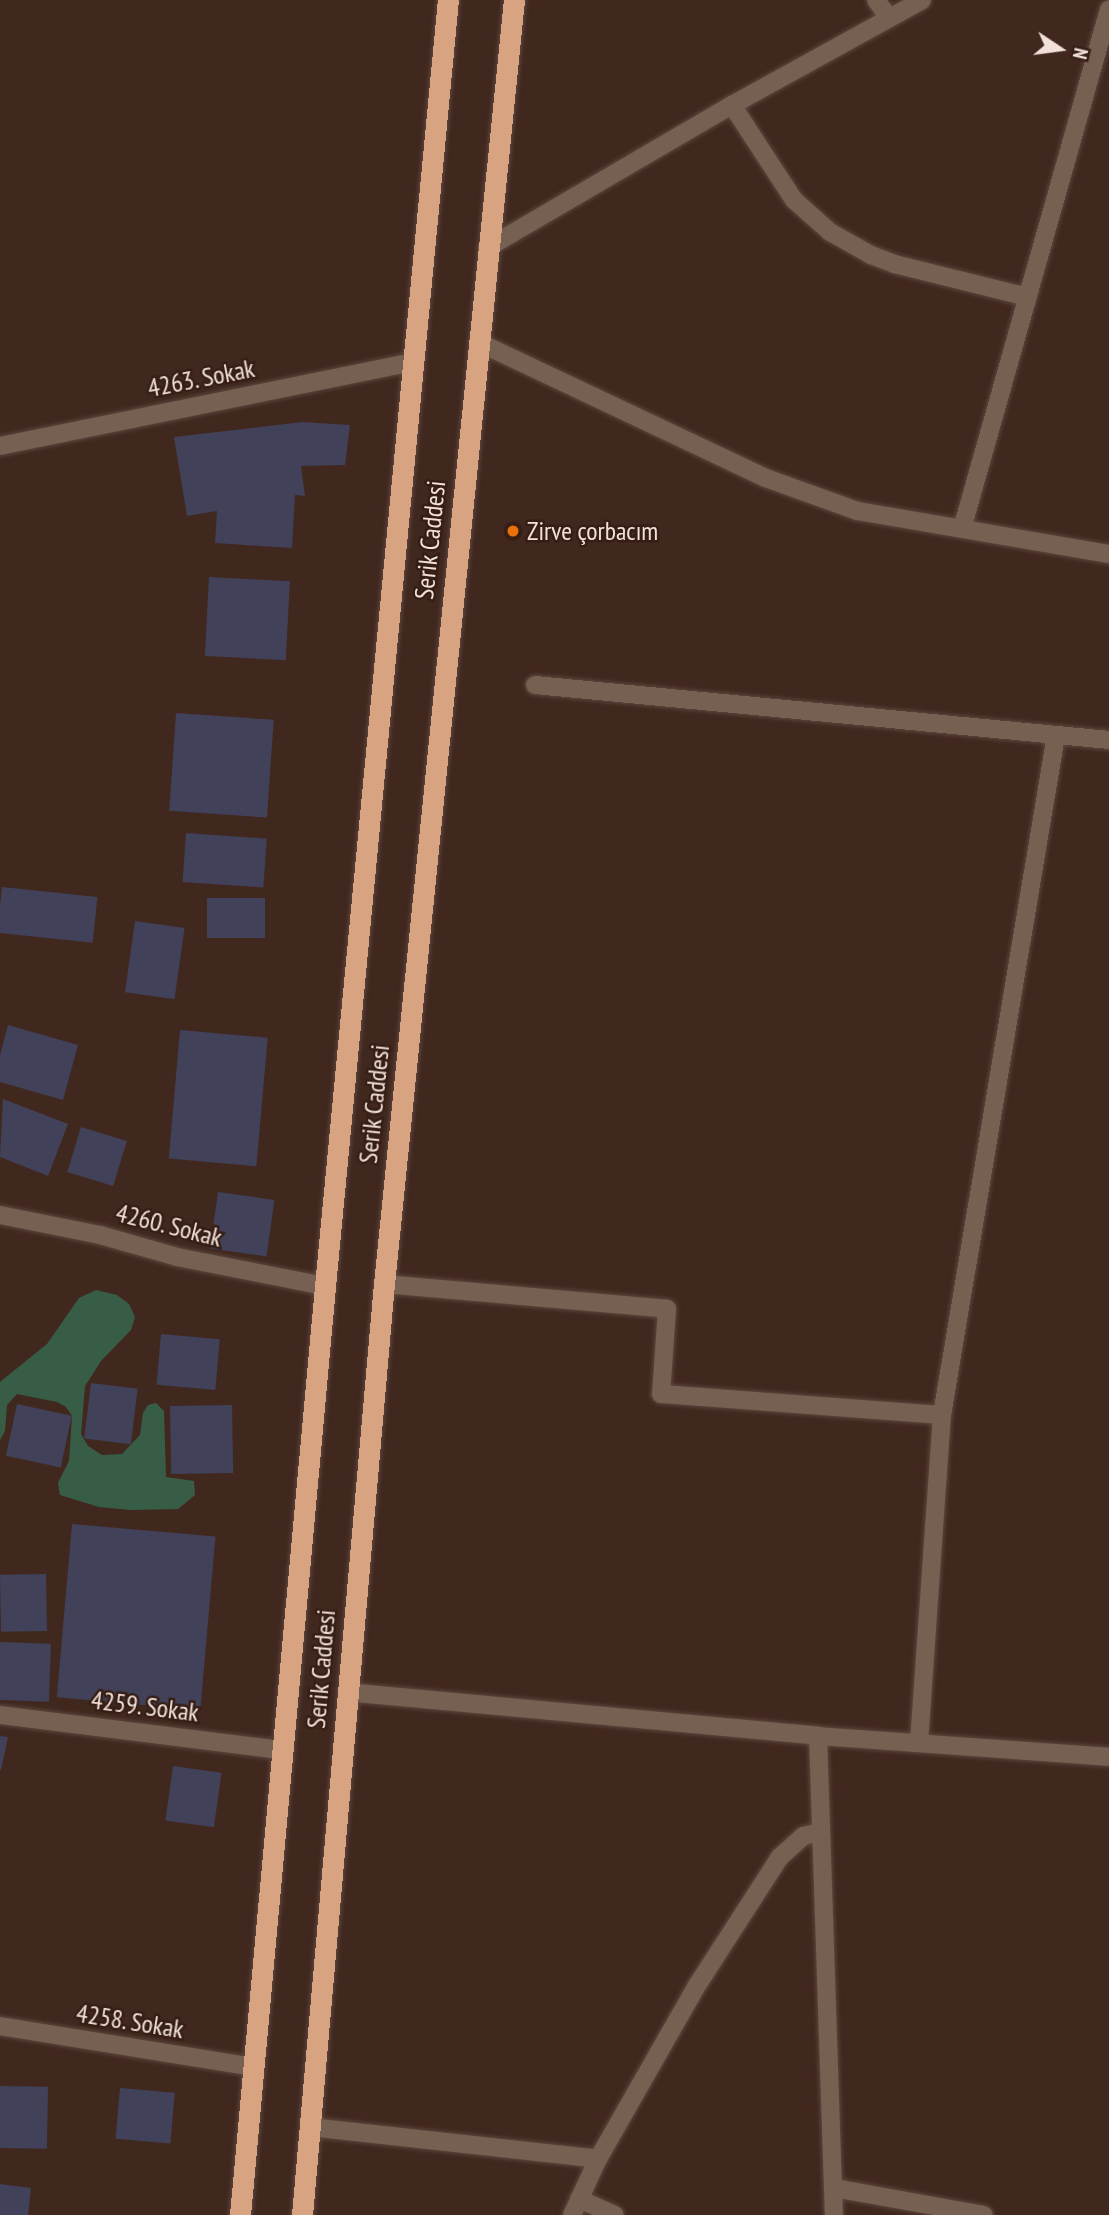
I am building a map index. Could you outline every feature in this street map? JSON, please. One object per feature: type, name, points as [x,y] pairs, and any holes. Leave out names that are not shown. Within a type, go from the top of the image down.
[{"type":"highway","name":"Serik Caddesi","points":[[240,2215],[325,1286],[448,0]]},
{"type":"highway","name":"Serik Caddesi","points":[[302,2215],[384,1284],[514,0]]},
{"type":"street","points":[[876,0],[889,18]]},
{"type":"street","points":[[487,248],[732,105],[922,0]]},
{"type":"street","points":[[962,529],[1109,9]]},
{"type":"street","points":[[732,105],[794,200],[830,232],[871,255],[894,264],[1027,297]]},
{"type":"street","points":[[478,342],[766,478],[857,511],[1109,554]]},
{"type":"street","name":"4263. Sokak","points":[[0,446],[412,362]]},
{"type":"street","points":[[535,685],[1109,740]]},
{"type":"street","points":[[919,1743],[942,1415],[1056,734]]},
{"type":"street","name":"4260. Sokak","points":[[0,1215],[100,1235],[177,1257],[325,1286]]},
{"type":"street","points":[[384,1284],[667,1309],[660,1394],[942,1415]]},
{"type":"street","points":[[347,1692],[818,1736],[1109,1757]]},
{"type":"street","name":"4259. Sokak","points":[[0,1715],[282,1750]]},
{"type":"street","points":[[818,1736],[834,2215]]},
{"type":"street","points":[[615,2215],[576,2207],[598,2159],[698,1984],[780,1857],[803,1836],[820,1832]]},
{"type":"street","name":"4258. Sokak","points":[[0,2026],[252,2067]]},
{"type":"street","points":[[310,2127],[598,2159]]},
{"type":"street","points":[[834,2188],[984,2215]]},
{"type":"green space","points":[[96,1290],[117,1295],[129,1304],[135,1317],[131,1330],[101,1361],[85,1386],[81,1434],[88,1446],[102,1455],[122,1454],[140,1435],[143,1413],[148,1405],[156,1403],[164,1411],[166,1477],[194,1481],[195,1495],[178,1509],[131,1510],[99,1507],[60,1495],[58,1483],[69,1461],[72,1416],[66,1407],[57,1402],[17,1394],[7,1405],[5,1431],[0,1440],[0,1382],[47,1344],[79,1298]]},
{"type":"building","points":[[302,422],[350,425],[345,465],[301,466],[305,496],[295,495],[292,548],[215,543],[217,511],[187,516],[174,437]]},
{"type":"building","points":[[209,577],[290,581],[286,660],[205,656]]},
{"type":"building","points":[[176,713],[274,720],[267,818],[169,811]]},
{"type":"building","points":[[186,833],[267,839],[263,888],[183,882]]},
{"type":"building","points":[[2,887],[97,897],[93,943],[0,933]]},
{"type":"building","points":[[207,898],[265,898],[265,938],[207,938]]},
{"type":"building","points":[[135,921],[185,928],[174,999],[125,992]]},
{"type":"building","points":[[8,1025],[78,1045],[63,1100],[0,1082],[0,1055]]},
{"type":"building","points":[[180,1030],[268,1038],[256,1166],[169,1159]]},
{"type":"building","points":[[3,1099],[68,1124],[48,1176],[0,1157]]},
{"type":"building","points":[[81,1127],[127,1141],[113,1186],[67,1172]]},
{"type":"building","points":[[218,1192],[274,1200],[267,1256],[210,1248]]},
{"type":"building","points":[[161,1334],[220,1339],[215,1390],[157,1385]]},
{"type":"building","points":[[91,1383],[138,1389],[131,1444],[84,1439]]},
{"type":"building","points":[[17,1404],[72,1416],[61,1467],[6,1456]]},
{"type":"building","points":[[232,1405],[233,1473],[171,1474],[170,1406]]},
{"type":"building","points":[[72,1524],[215,1537],[200,1710],[57,1697]]},
{"type":"building","points":[[46,1574],[47,1631],[1,1632],[0,1575]]},
{"type":"building","points":[[0,1642],[51,1644],[49,1702],[0,1700]]},
{"type":"building","points":[[0,1736],[8,1737],[1,1770],[0,1770]]},
{"type":"building","points":[[173,1766],[222,1773],[214,1827],[165,1820]]},
{"type":"building","points":[[0,2086],[48,2087],[47,2149],[0,2148]]},
{"type":"building","points":[[120,2088],[175,2093],[170,2144],[116,2139]]},
{"type":"building","points":[[0,2184],[31,2188],[28,2215],[0,2215]]},
{"type":"place","name":"Zirve çorbacım","points":[[513,531]]}]
